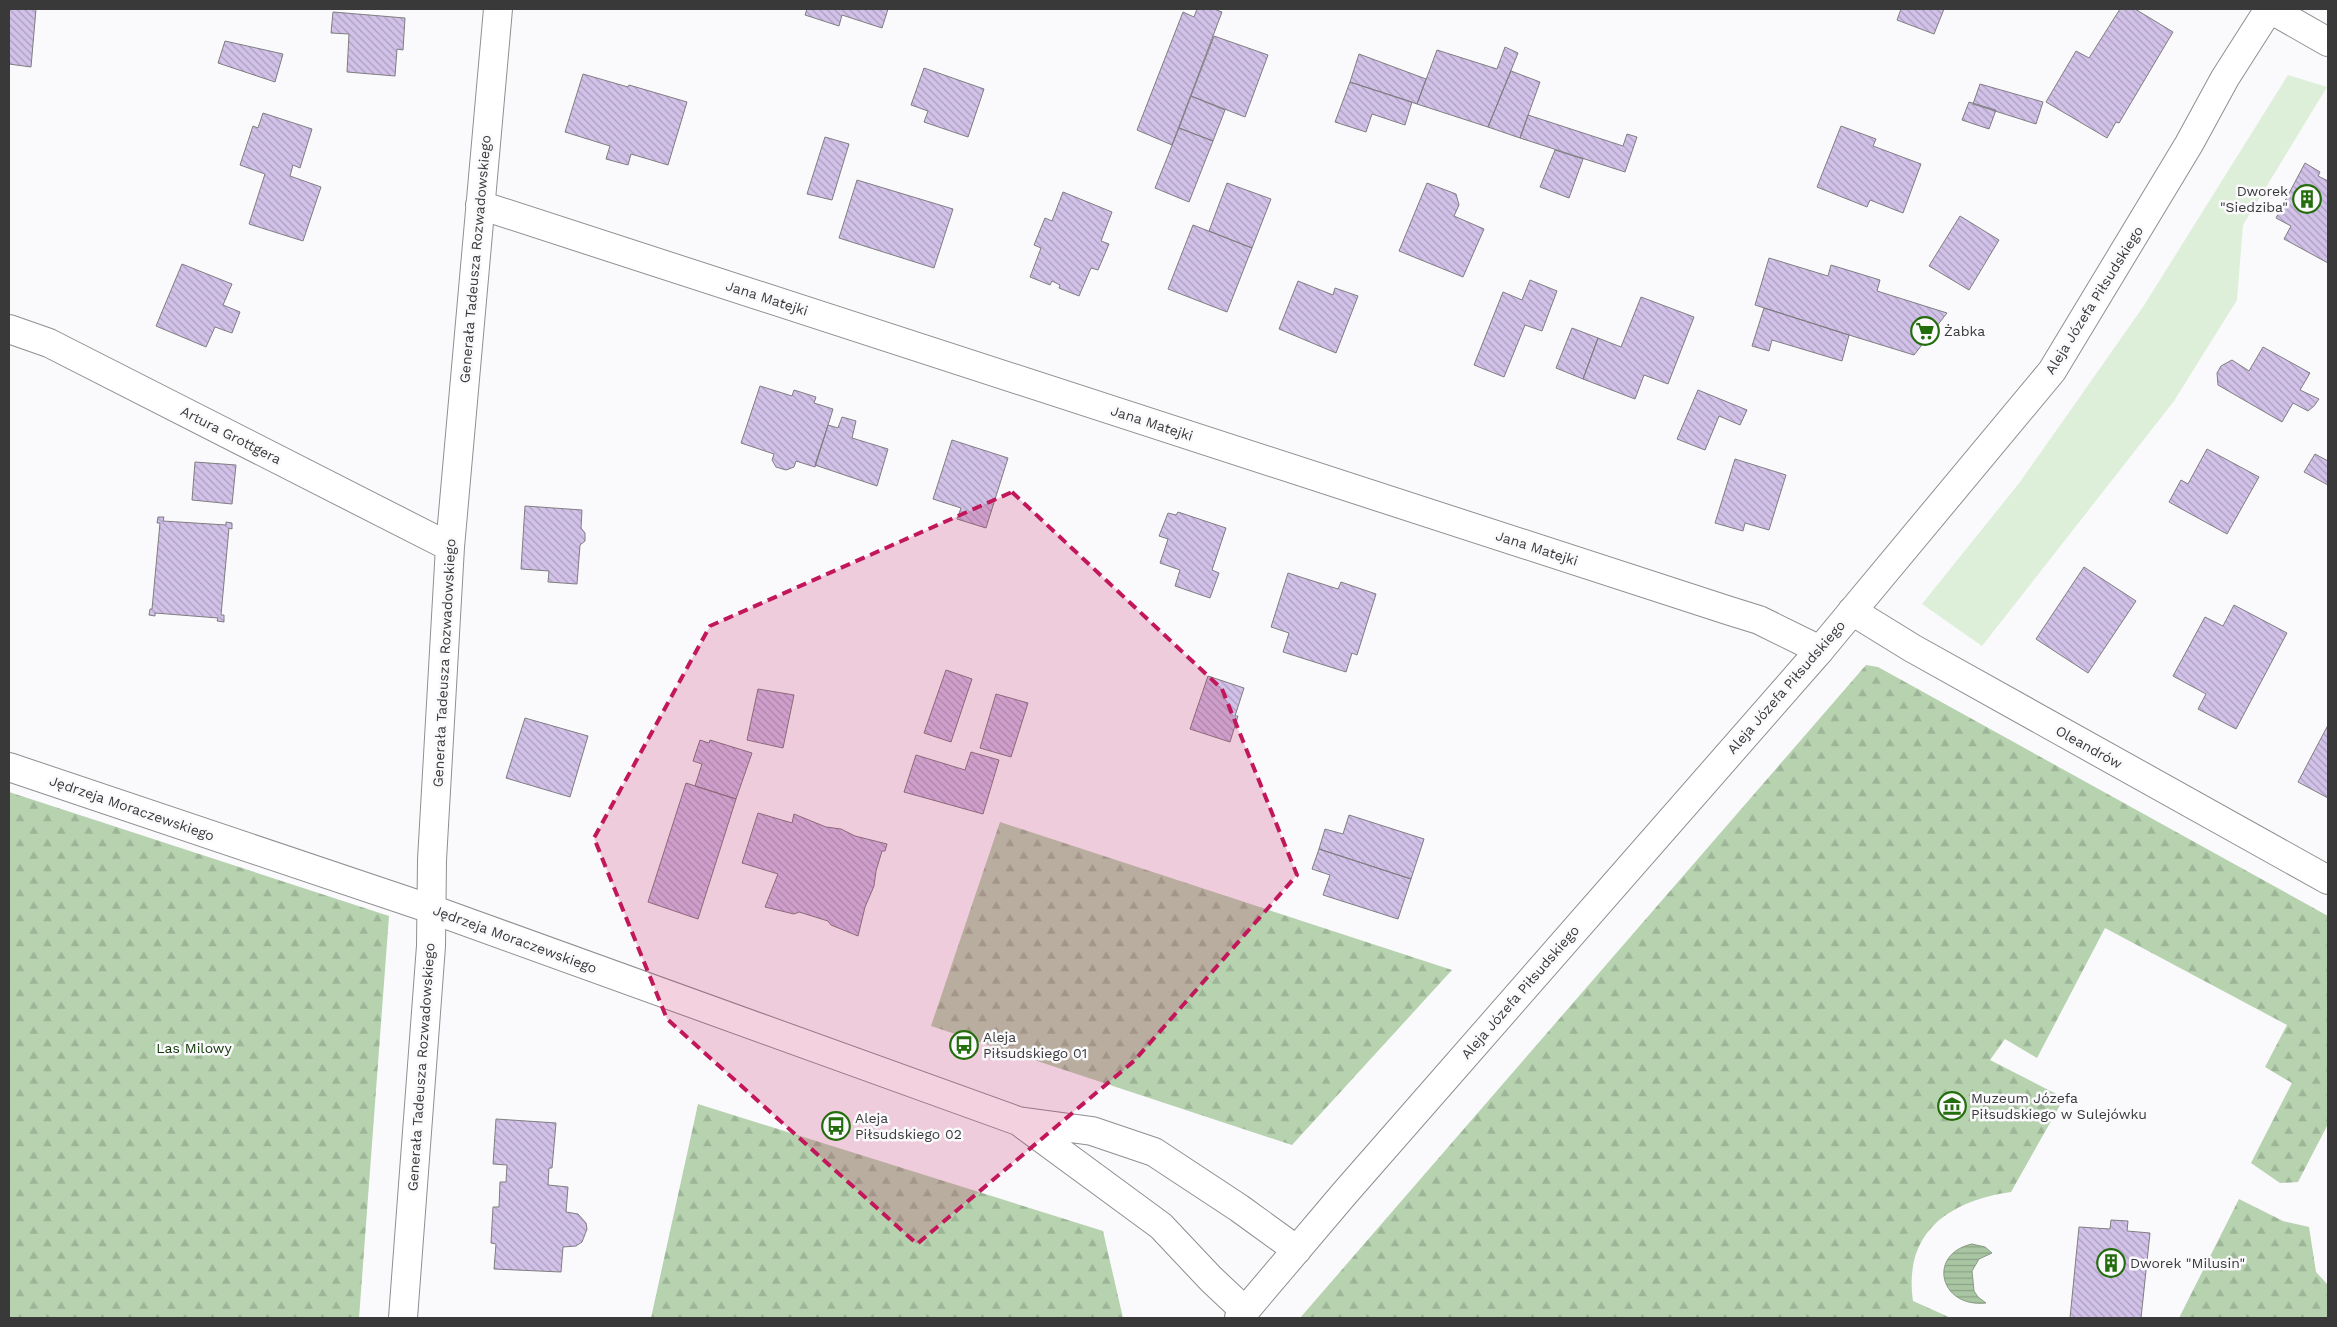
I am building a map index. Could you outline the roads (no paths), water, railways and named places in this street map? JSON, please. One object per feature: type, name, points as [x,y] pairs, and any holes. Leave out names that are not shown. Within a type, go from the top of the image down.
[{"type":"street","name":"Generała Tadeusza Rozwadowskiego","points":[[403,1318],[431,946],[432,850],[450,547],[498,9]]},
{"type":"street","points":[[2270,9],[2328,42]]},
{"type":"street","name":"Aleja Józefa Piłsudskiego","points":[[1242,1315],[1350,1186],[1820,650],[2052,370],[2184,153],[2226,78],[2270,9]]},
{"type":"street","name":"Jana Matejki","points":[[480,205],[1737,613],[1758,620],[1820,650]]},
{"type":"street","name":"Artura Grottgera","points":[[9,329],[49,343],[450,547]]},
{"type":"street","name":"Oleandrów","points":[[1852,611],[1912,648],[2328,880]]},
{"type":"street","name":"Jędrzeja Moraczewskiego","points":[[9,767],[431,909],[1018,1121],[1092,1130],[1154,1152],[1240,1208],[1297,1250]]},
{"type":"street","name":"Jędrzeja Moraczewskiego","points":[[1018,1121],[1161,1226],[1242,1315]]},
{"type":"place","name":"Dworek \"Siedziba\"","points":[[2307,199]]},
{"type":"place","name":"Żabka","points":[[1925,331]]},
{"type":"place","name":"Aleja Piłsudskiego 01","points":[[964,1045]]},
{"type":"place","name":"Muzeum Józefa Piłsudskiego w Sulejówku","points":[[1952,1106]]},
{"type":"place","name":"Aleja Piłsudskiego 02","points":[[836,1126]]},
{"type":"place","name":"Dworek \"Milusin\"","points":[[2111,1263]]},
{"type":"park label","name":"Las Milowy","points":[[194,1048]]}]
